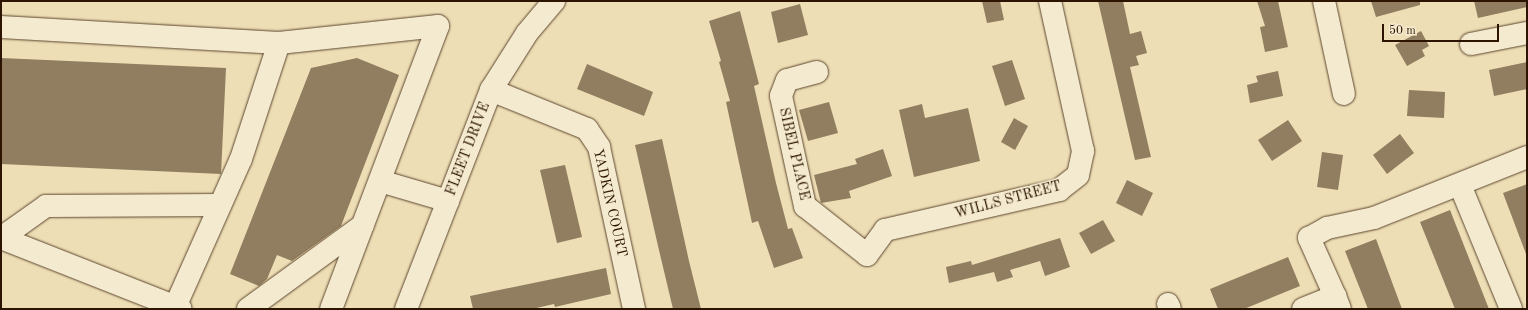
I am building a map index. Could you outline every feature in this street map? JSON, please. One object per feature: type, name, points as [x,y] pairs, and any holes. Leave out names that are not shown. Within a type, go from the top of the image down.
[{"type":"street","name":"FLEET DRIVE","points":[[406,309],[491,90],[527,33],[554,1]]},
{"type":"street","name":"WILLS STREET","points":[[867,255],[885,230],[1059,190],[1078,175],[1083,151],[1050,1]]},
{"type":"street","points":[[1324,1],[1344,94]]},
{"type":"street","points":[[1,27],[279,43],[438,26],[331,309]]},
{"type":"street","points":[[1471,44],[1527,33]]},
{"type":"street","points":[[1,238],[178,308],[240,159],[279,43]]},
{"type":"street","name":"SIBEL PLACE","points":[[817,72],[787,80],[781,96],[805,206],[867,255]]},
{"type":"street","name":"YADKIN COURT","points":[[491,90],[587,130],[599,147],[634,309]]},
{"type":"street","points":[[1303,309],[1337,303],[1309,238],[1327,228],[1374,218],[1527,157]]},
{"type":"street","points":[[380,181],[448,201]]},
{"type":"street","points":[[1460,185],[1512,309]]},
{"type":"street","points":[[1,238],[46,206],[220,205]]},
{"type":"street","points":[[248,309],[363,225]]},
{"type":"building","points":[[982,1],[1000,1],[1004,20],[987,23]]},
{"type":"building","points":[[1098,1],[1123,1],[1130,34],[1141,31],[1147,53],[1136,56],[1139,65],[1130,67],[1151,157],[1135,160]]},
{"type":"building","points":[[1257,1],[1278,1],[1288,47],[1265,52],[1260,27],[1265,26]]},
{"type":"building","points":[[1371,1],[1420,1],[1420,5],[1376,17]]},
{"type":"building","points":[[1474,1],[1527,1],[1527,7],[1478,18]]},
{"type":"building","points":[[800,4],[808,35],[778,43],[771,12]]},
{"type":"building","points":[[740,11],[759,84],[754,86],[776,183],[788,229],[792,228],[803,258],[774,268],[758,221],[752,223],[726,102],[730,101],[719,62],[721,61],[709,21]]},
{"type":"building","points":[[1421,31],[1429,46],[1422,50],[1425,56],[1407,66],[1395,45]]},
{"type":"building","points":[[1,58],[226,68],[221,174],[1,164]]},
{"type":"building","points":[[357,58],[399,75],[341,226],[292,261],[277,255],[267,279],[259,286],[230,274],[311,68]]},
{"type":"building","points":[[1012,60],[1025,99],[1005,106],[992,66]]},
{"type":"building","points":[[1527,62],[1527,89],[1494,96],[1489,70]]},
{"type":"building","points":[[587,64],[653,92],[644,116],[577,89]]},
{"type":"building","points":[[1278,71],[1283,96],[1250,103],[1247,85],[1258,82],[1256,76]]},
{"type":"building","points":[[1409,90],[1445,92],[1444,118],[1407,116]]},
{"type":"building","points":[[829,102],[838,133],[808,141],[799,110]]},
{"type":"building","points":[[922,104],[925,118],[968,108],[980,161],[914,177],[899,110]]},
{"type":"building","points":[[1014,118],[1028,126],[1015,150],[1001,142]]},
{"type":"building","points":[[1288,120],[1302,141],[1272,161],[1258,140]]},
{"type":"building","points":[[1400,134],[1414,153],[1387,174],[1373,155]]},
{"type":"building","points":[[662,139],[701,309],[673,309],[658,246],[635,145]]},
{"type":"building","points":[[883,149],[892,176],[849,191],[851,198],[821,203],[814,175],[857,164],[855,159]]},
{"type":"building","points":[[1322,152],[1343,155],[1338,190],[1317,187]]},
{"type":"building","points":[[565,165],[582,237],[557,243],[540,170]]},
{"type":"building","points":[[1127,180],[1153,193],[1142,216],[1116,203]]},
{"type":"building","points":[[1527,184],[1527,254],[1526,254],[1503,193]]},
{"type":"building","points":[[1450,210],[1489,309],[1455,309],[1420,222]]},
{"type":"building","points":[[1103,220],[1115,241],[1091,254],[1079,233]]},
{"type":"building","points":[[1060,238],[1070,267],[1045,276],[1040,261],[1010,270],[1013,277],[997,282],[994,272],[949,283],[946,267],[971,261],[972,265]]},
{"type":"building","points":[[1376,239],[1402,309],[1368,309],[1345,251]]},
{"type":"building","points":[[1288,257],[1300,286],[1244,309],[1218,309],[1210,289]]},
{"type":"building","points":[[606,268],[611,294],[555,307],[554,304],[532,309],[473,309],[470,296]]}]
